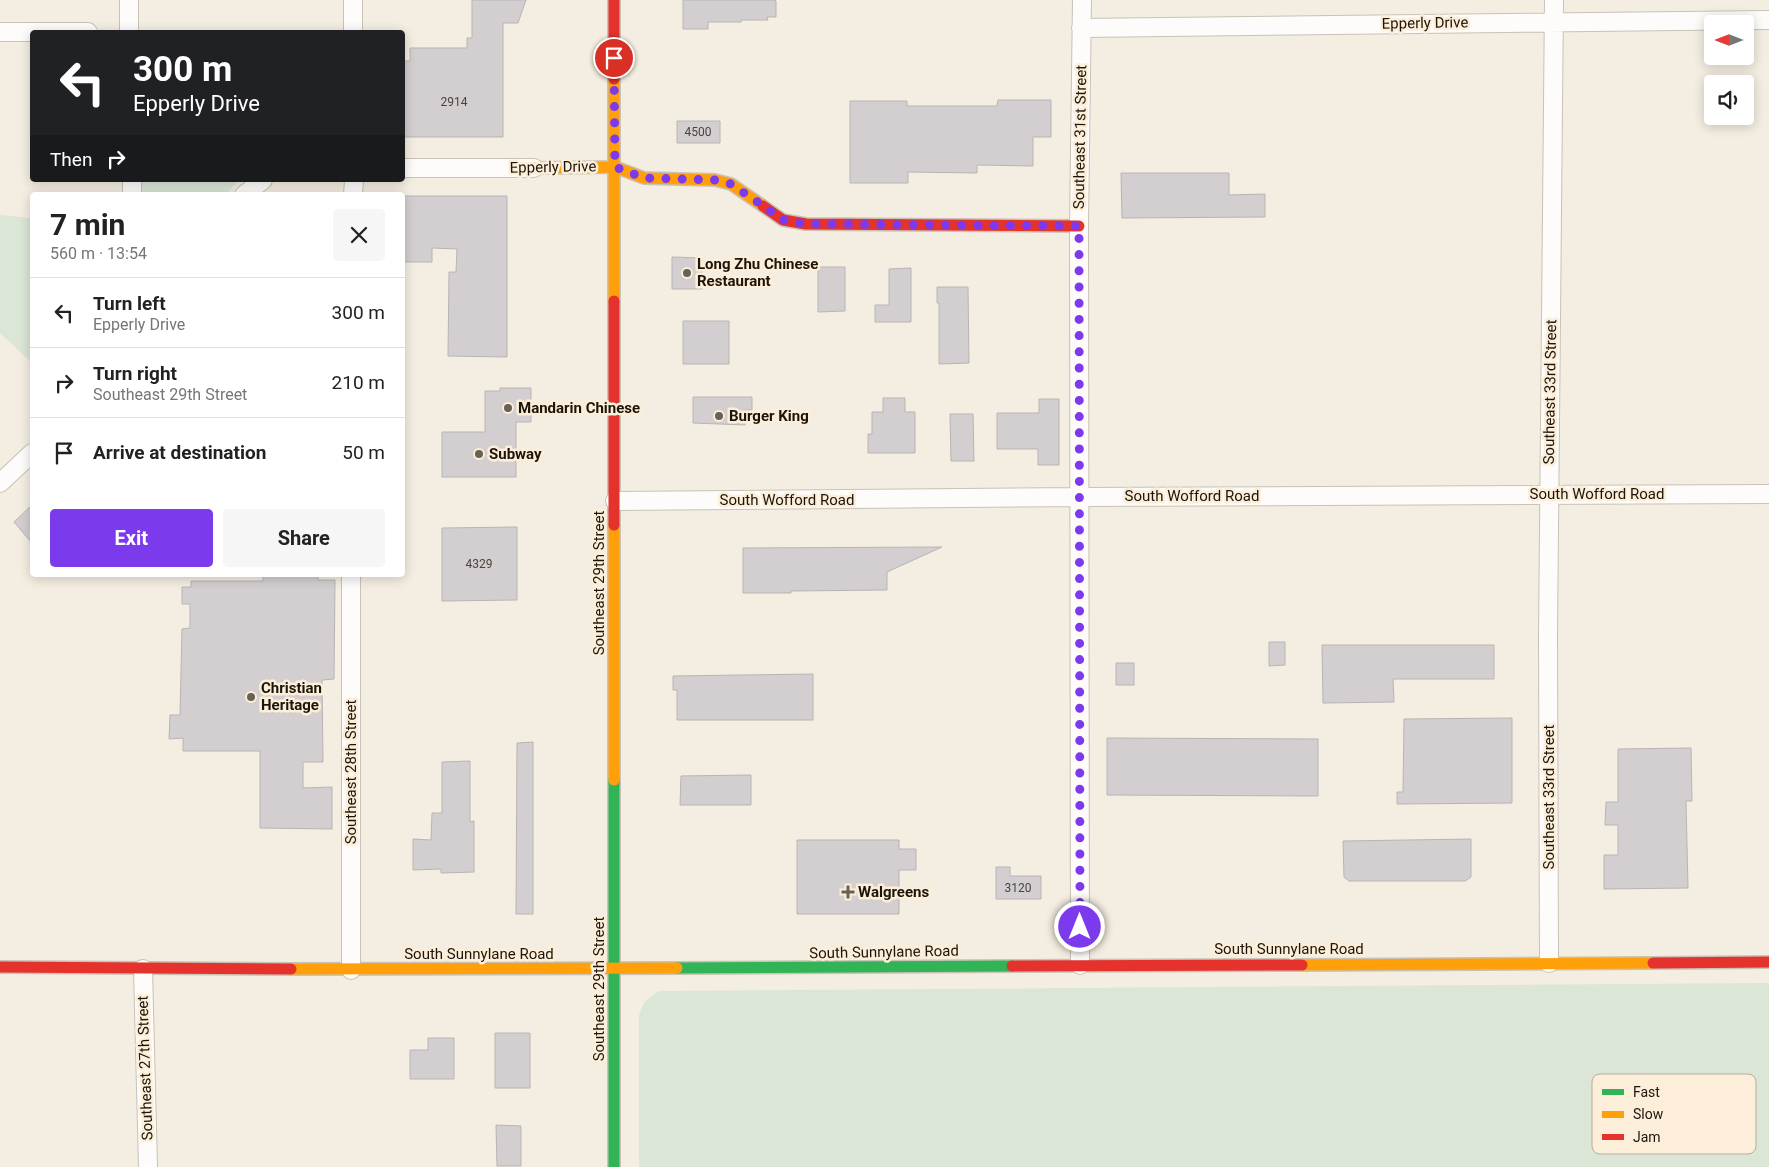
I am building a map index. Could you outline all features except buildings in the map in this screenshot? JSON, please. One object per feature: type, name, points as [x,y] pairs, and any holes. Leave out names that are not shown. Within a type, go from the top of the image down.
[{"type":"main road","name":"Southeast 29th Street","points":[[614,0],[614,1167]]},
{"type":"main road","name":"Epperly Drive","points":[[534,168],[615,167],[644,178],[715,180],[731,184],[784,220],[806,224],[1079,226]]},
{"type":"main road","name":"South Sunnylane Road","points":[[0,967],[351,970],[1769,962]]},
{"type":"street","points":[[129,0],[129,30]]},
{"type":"street","points":[[353,0],[353,30]]},
{"type":"street","name":"Southeast 31st Street","points":[[1080,965],[1079,226],[1082,0]]},
{"type":"street","name":"Southeast 33rd Street","points":[[1549,963],[1549,494],[1554,0]]},
{"type":"street","name":"Epperly Drive","points":[[1081,28],[1769,20]]},
{"type":"street","points":[[0,32],[30,32]]},
{"type":"street","name":"Epperly Drive","points":[[405,168],[534,168]]},
{"type":"street","points":[[248,192],[260,182]]},
{"type":"street","points":[[0,483],[30,455]]},
{"type":"street","name":"South Wofford Road","points":[[615,501],[1769,494]]},
{"type":"street","name":"Southeast 28th Street","points":[[351,577],[351,970]]},
{"type":"street","name":"Southeast 27th Street","points":[[143,969],[148,1167]]},
{"type":"green space","points":[[138,182],[237,182],[228,192],[138,192]]},
{"type":"green space","points":[[0,215],[30,218],[30,361],[0,333]]},
{"type":"green space","points":[[1769,983],[1769,1167],[639,1167],[639,1015],[645,1001],[659,991]]},
{"type":"traffic: fast","points":[[614,780],[614,1167]]},
{"type":"traffic: fast","points":[[677,968],[1012,966]]},
{"type":"traffic: slow","points":[[614,79],[614,301]]},
{"type":"traffic: slow","points":[[534,168],[615,167],[644,178],[715,180],[731,184],[763,206]]},
{"type":"traffic: slow","points":[[614,525],[614,780]]},
{"type":"traffic: slow","points":[[1302,965],[1653,963]]},
{"type":"traffic: slow","points":[[291,969],[677,968]]},
{"type":"traffic: jam","points":[[614,0],[614,79]]},
{"type":"traffic: jam","points":[[763,206],[783,220],[806,224],[1079,226]]},
{"type":"traffic: jam","points":[[614,301],[614,525]]},
{"type":"traffic: jam","points":[[1653,963],[1769,962]]},
{"type":"traffic: jam","points":[[1012,966],[1302,965]]},
{"type":"traffic: jam","points":[[0,967],[291,969]]},
{"type":"place","name":"Long Zhu Chinese Restaurant","points":[[687,273]]},
{"type":"place","name":"Mandarin Chinese","points":[[508,408]]},
{"type":"place","name":"Burger King","points":[[719,416]]},
{"type":"place","name":"Subway","points":[[479,454]]},
{"type":"place","name":"Christian Heritage","points":[[251,697]]},
{"type":"place","name":"Walgreens","points":[[848,892]]},
{"type":"route","points":[[614,58],[615,167],[644,178],[715,180],[731,184],[784,220],[806,224],[1079,226],[1078,678],[1080,927]]}]
